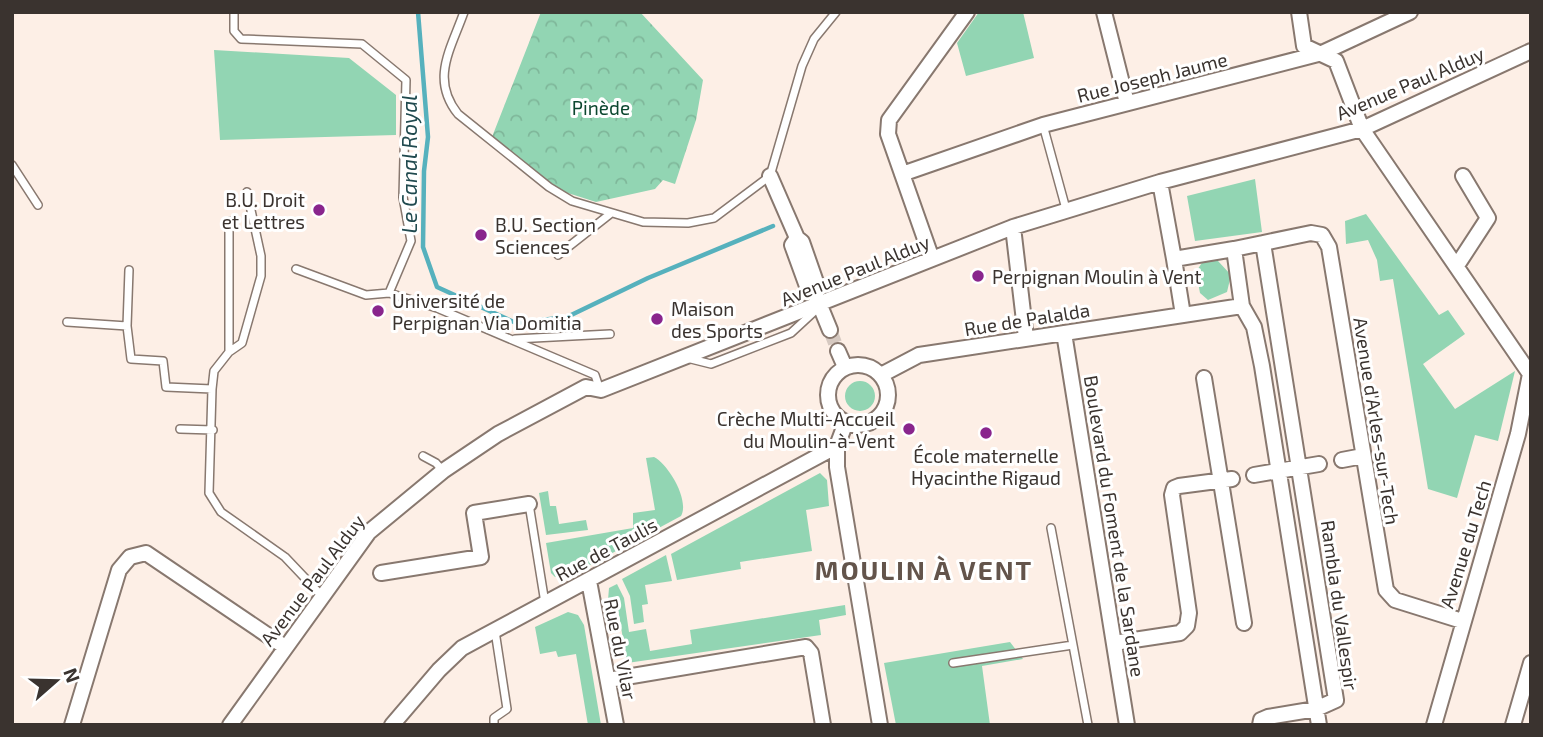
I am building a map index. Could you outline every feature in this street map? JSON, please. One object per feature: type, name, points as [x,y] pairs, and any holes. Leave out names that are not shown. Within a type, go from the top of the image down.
[{"type":"street","points":[[932,259],[888,134],[889,120],[967,12]]},
{"type":"street","points":[[1104,12],[1127,103]]},
{"type":"street","points":[[1299,12],[1304,46],[1336,61],[1363,129],[1531,374]]},
{"type":"street","name":"Rue Joseph Jaume","points":[[902,174],[1043,125],[1322,54],[1410,12]]},
{"type":"street","name":"Avenue Paul Alduy","points":[[229,725],[369,532],[443,471],[498,434],[586,387],[601,390],[817,298],[1066,209],[1363,129],[1531,51]]},
{"type":"street","points":[[770,176],[797,238],[802,242],[817,285],[817,298],[830,330]]},
{"type":"street","points":[[1458,264],[1488,218],[1463,176]]},
{"type":"street","points":[[1160,182],[1183,316]]},
{"type":"street","points":[[1013,227],[1026,338]]},
{"type":"street","name":"Avenue d'Arles-sur-Tech","points":[[1264,243],[1311,233],[1322,235],[1329,247],[1385,590],[1395,600],[1462,621]]},
{"type":"street","points":[[1174,259],[1264,243]]},
{"type":"street","name":"Rambla du Vallespir","points":[[1234,249],[1242,306],[1254,327],[1316,709],[1336,701],[1264,243]]},
{"type":"street","name":"Rue de Palalda","points":[[881,375],[919,355],[1242,306]]},
{"type":"street","name":"Boulevard du Foment de la Sardane","points":[[1064,333],[1127,725]]},
{"type":"street","points":[[838,351],[845,368]]},
{"type":"street","points":[[864,365],[881,375],[888,394],[882,412],[866,424],[846,422],[832,410],[828,390],[831,381],[845,368],[864,365]]},
{"type":"street","name":"Avenue du Tech","points":[[1434,725],[1518,434],[1531,374]]},
{"type":"street","points":[[1204,378],[1226,480],[1244,623]]},
{"type":"street","points":[[846,422],[837,446],[837,467],[880,725]]},
{"type":"street","name":"Rue de Taulis","points":[[393,725],[439,670],[462,648],[837,446]]},
{"type":"street","points":[[1342,460],[1363,456]]},
{"type":"street","points":[[1254,475],[1319,464]]},
{"type":"street","points":[[1114,643],[1181,633],[1187,626],[1189,613],[1172,495],[1174,488],[1178,486],[1226,480]]},
{"type":"street","points":[[381,573],[481,557],[474,513],[529,504]]},
{"type":"street","points":[[72,725],[119,570],[130,557],[146,554],[285,647]]},
{"type":"street","name":"Rue du Vilar","points":[[589,581],[616,725]]},
{"type":"street","points":[[608,680],[806,646],[811,653],[823,725]]},
{"type":"street","points":[[1513,725],[1531,664]]},
{"type":"street","points":[[1260,725],[1261,720],[1268,717],[1316,709],[1318,725]]},
{"type":"lane","points":[[234,12],[234,31],[241,38],[362,44],[406,80],[403,197],[411,241],[389,293]]},
{"type":"lane","points":[[464,12],[443,71],[443,84],[448,101],[468,122],[549,187],[572,201],[643,222],[688,223],[714,218],[770,176],[802,66],[814,40],[835,12]]},
{"type":"lane","points":[[1043,125],[1066,209]]},
{"type":"lane","points":[[12,165],[38,205]]},
{"type":"lane","points":[[247,192],[261,256],[261,276],[242,343],[229,352],[215,371],[212,388],[209,493],[221,512],[285,557],[321,596]]},
{"type":"lane","points":[[558,255],[610,214]]},
{"type":"lane","points":[[229,221],[229,352]]},
{"type":"lane","points":[[296,269],[366,295],[389,293],[437,308],[595,375],[601,390]]},
{"type":"lane","points":[[129,270],[127,326],[131,359],[163,361],[166,387],[212,388]]},
{"type":"lane","points":[[67,322],[127,326]]},
{"type":"lane","points":[[511,339],[610,334]]},
{"type":"lane","points":[[180,429],[212,430]]},
{"type":"lane","points":[[423,456],[443,471]]},
{"type":"lane","points":[[529,504],[546,603]]},
{"type":"lane","points":[[1051,528],[1088,725]]},
{"type":"lane","points":[[494,725],[494,718],[507,709],[495,630]]},
{"type":"lane","points":[[953,663],[1073,645]]},
{"type":"green space","name":"Pinède","points":[[541,12],[640,12],[703,80],[696,120],[675,184],[663,180],[655,189],[596,202],[549,187],[492,137]]},
{"type":"green space","points":[[979,12],[1023,12],[1034,58],[966,76],[957,43]]},
{"type":"green space","points":[[214,50],[349,58],[396,95],[396,135],[220,140]]},
{"type":"green space","points":[[1255,179],[1262,232],[1195,241],[1187,196]]},
{"type":"green space","points":[[1366,214],[1439,315],[1448,310],[1465,334],[1423,364],[1455,409],[1515,371],[1498,441],[1475,435],[1457,498],[1428,489],[1393,279],[1380,281],[1377,260],[1368,240],[1346,244],[1345,221]]},
{"type":"green space","points":[[1203,261],[1218,261],[1231,275],[1227,292],[1208,300],[1200,293],[1196,272]]},
{"type":"green space","points":[[860,381],[866,382],[874,390],[874,402],[866,410],[860,411],[854,410],[846,402],[845,396],[846,390],[854,382]]},
{"type":"green space","points":[[654,457],[676,483],[683,501],[681,516],[568,577],[555,577],[551,573],[546,543],[633,528],[633,513],[655,510],[646,458]]},
{"type":"green space","points":[[820,473],[827,480],[829,506],[806,510],[812,551],[740,562],[741,569],[677,580],[671,554]]},
{"type":"green space","points":[[548,491],[550,506],[556,506],[559,524],[586,520],[588,530],[546,535],[539,493]]},
{"type":"green space","points":[[666,555],[672,581],[645,585],[648,604],[642,605],[644,622],[634,624],[630,596],[622,579]]},
{"type":"green space","points":[[617,584],[624,598],[629,632],[646,629],[650,651],[692,644],[690,630],[845,605],[846,615],[819,620],[821,635],[627,663],[617,603],[608,600],[609,588]]},
{"type":"green space","points":[[568,612],[578,615],[584,625],[601,725],[588,725],[576,654],[558,657],[556,651],[540,654],[535,627]]},
{"type":"green space","points":[[1010,642],[1023,659],[982,666],[990,725],[896,725],[884,663]]},
{"type":"waterway","name":"Le Canal Royal","points":[[418,12],[428,137],[424,171],[423,247],[437,287],[516,323],[567,317],[648,278],[773,226]]},
{"type":"tunnel","points":[[830,330],[838,351]]},
{"type":"place","name":"B.U. Droit et Lettres","points":[[319,210]]},
{"type":"place","name":"B.U. Section Sciences","points":[[481,235]]},
{"type":"place","name":"Perpignan Moulin à Vent","points":[[978,276]]},
{"type":"place","name":"Université de Perpignan Via Domitia","points":[[378,311]]},
{"type":"place","name":"Maison des Sports","points":[[657,319]]},
{"type":"place","name":"Crèche Multi-Accueil du Moulin-à-Vent","points":[[909,429]]},
{"type":"place","name":"École maternelle Hyacinthe Rigaud","points":[[986,433]]},
{"type":"district","name":"MOULIN À VENT","points":[[924,569]]}]
